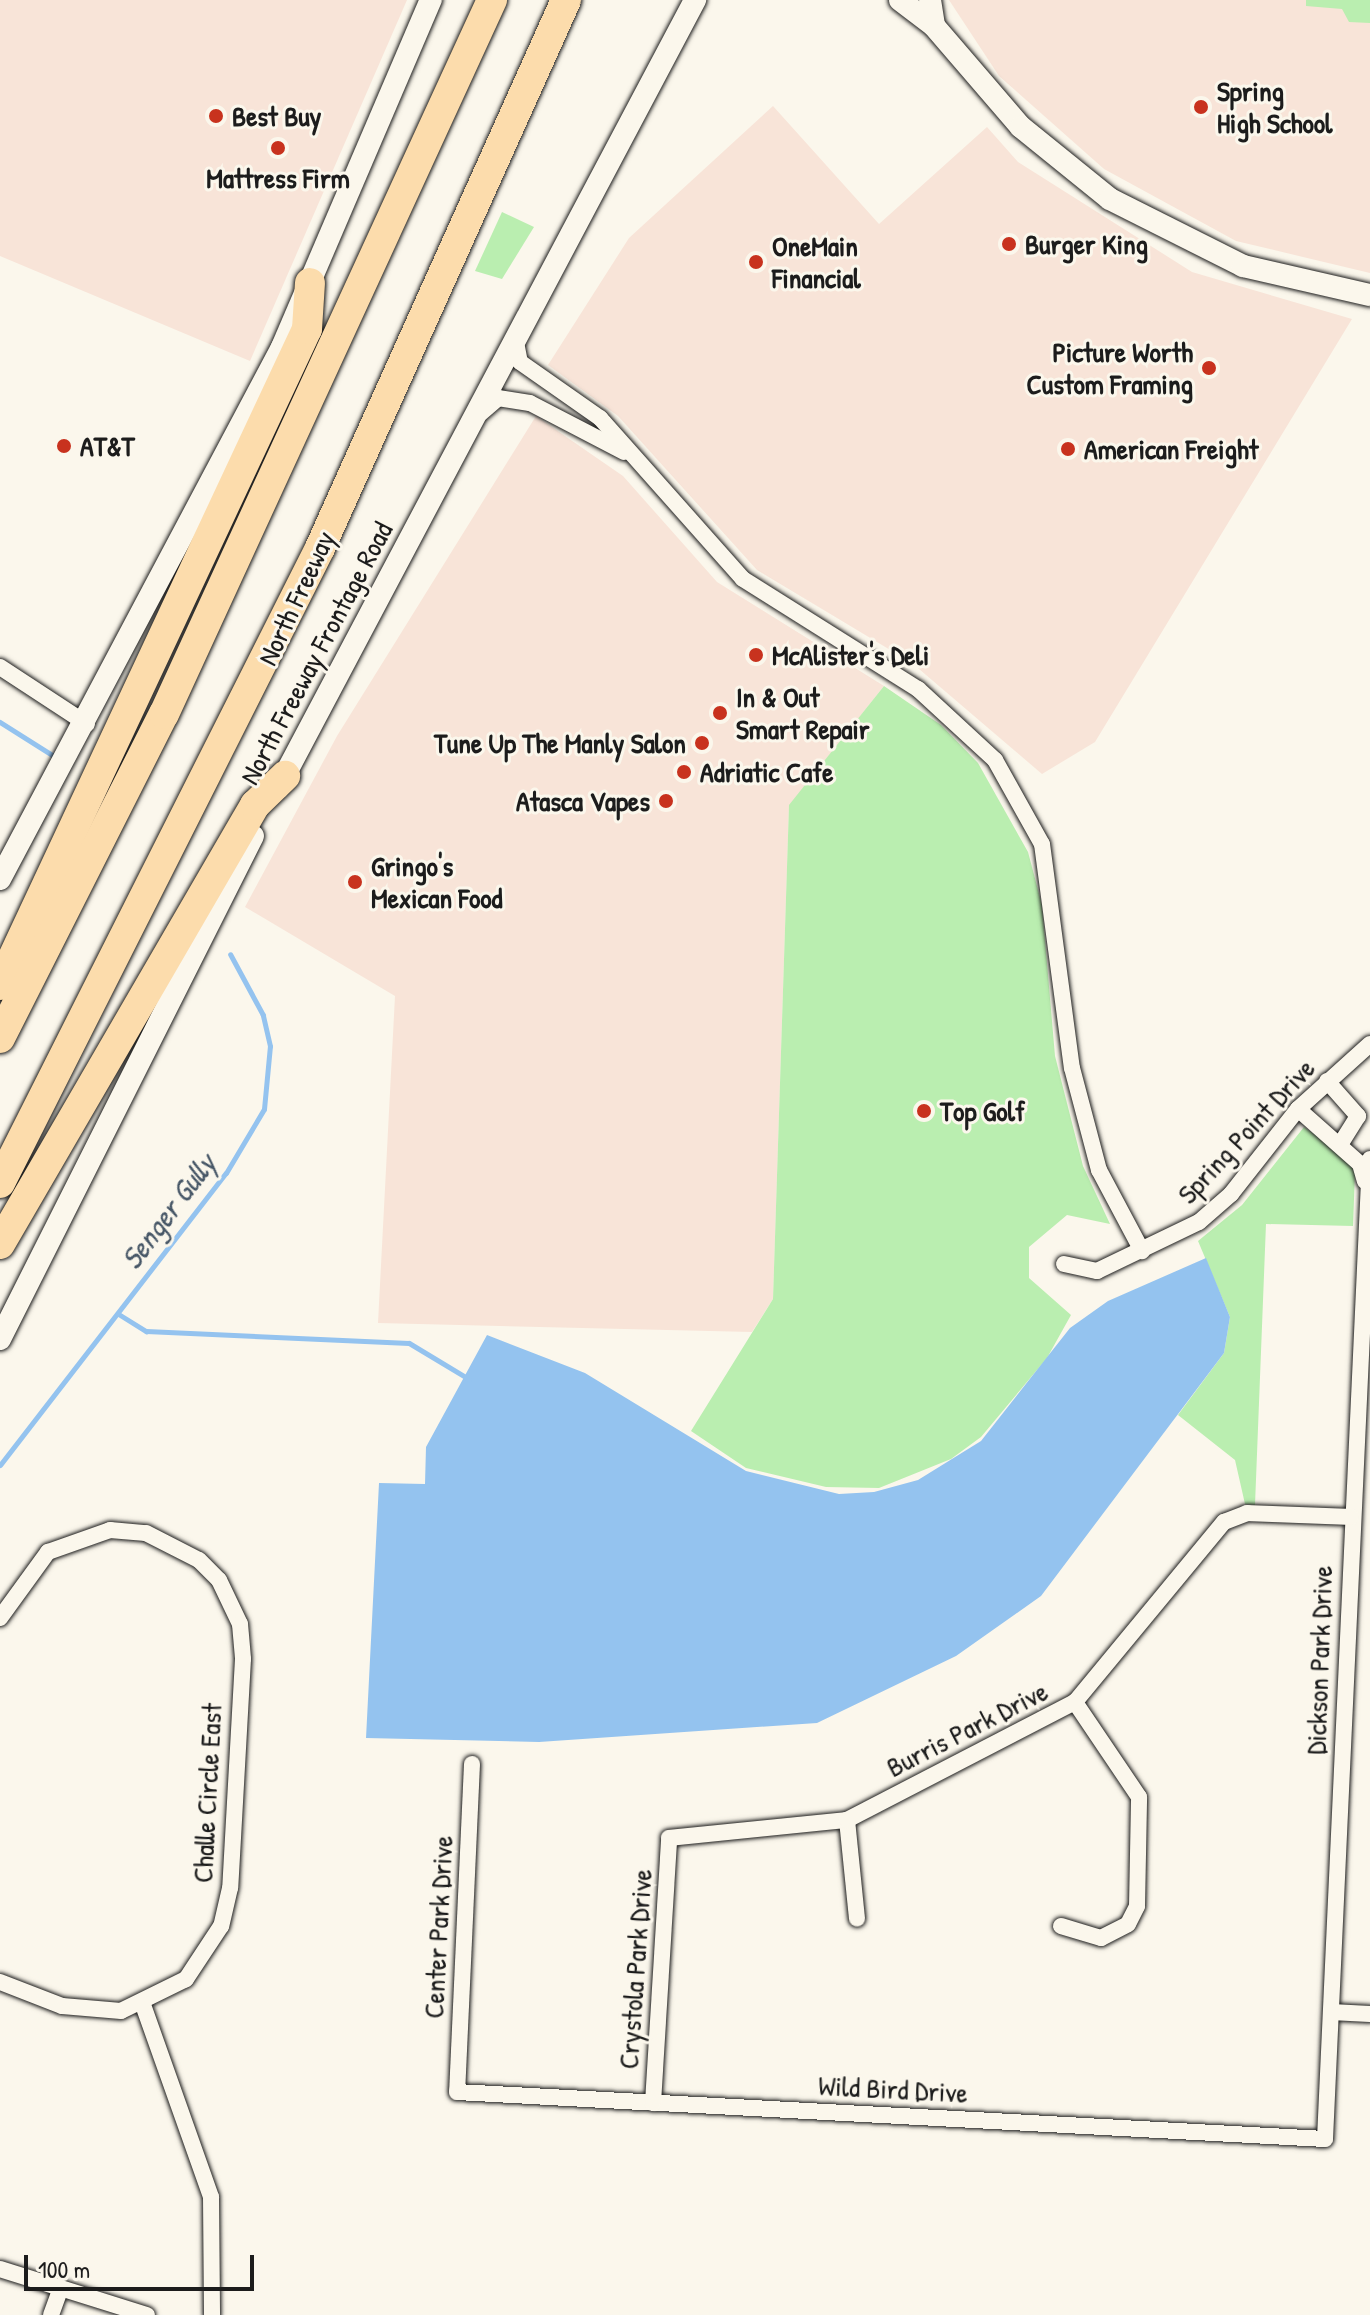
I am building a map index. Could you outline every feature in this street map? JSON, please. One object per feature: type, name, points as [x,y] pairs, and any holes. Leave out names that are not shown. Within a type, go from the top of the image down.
[{"type":"highway","points":[[0,1038],[170,700],[492,0]]},
{"type":"highway","name":"North Freeway","points":[[0,1183],[320,548],[566,0]]},
{"type":"highway","points":[[0,985],[307,329],[310,283]]},
{"type":"highway","points":[[0,1244],[255,805],[285,776]]},
{"type":"main road","points":[[0,879],[203,507],[310,283],[431,0]]},
{"type":"main road","name":"North Freeway Frontage Road","points":[[0,1339],[128,1072],[464,428],[695,0]]},
{"type":"main road","points":[[900,0],[934,26],[1021,127],[1162,232],[1243,266],[1370,295]]},
{"type":"main road","points":[[930,0],[934,26]]},
{"type":"street","points":[[514,337],[520,362],[600,418],[626,452],[743,579],[918,689],[995,760],[1042,844],[1072,1068],[1099,1170],[1142,1251]]},
{"type":"street","points":[[464,428],[498,398],[530,403],[626,452]]},
{"type":"street","points":[[0,667],[87,724]]},
{"type":"street","name":"Spring Point Drive","points":[[1064,1264],[1097,1271],[1199,1222],[1231,1194],[1298,1109],[1327,1081],[1367,1056]]},
{"type":"street","points":[[1327,1081],[1358,1116],[1340,1145]]},
{"type":"street","points":[[1298,1109],[1340,1145],[1365,1183]]},
{"type":"street","name":"Dickson Park Drive","points":[[1325,2139],[1365,1183],[1370,1159]]},
{"type":"street","name":"Burris Park Drive","points":[[669,1838],[847,1820],[1075,1702],[1224,1522],[1247,1513],[1351,1517]]},
{"type":"street","name":"Challe Circle East","points":[[0,1618],[48,1552],[81,1536],[122,1531],[163,1539],[219,1580],[240,1624],[243,1659],[233,1858],[221,1926],[186,1979],[121,2011],[62,2006],[0,1982]]},
{"type":"street","points":[[1061,1926],[1101,1938],[1128,1924],[1137,1906],[1139,1797],[1075,1702]]},
{"type":"street","name":"Center Park Drive","points":[[457,2092],[472,1764]]},
{"type":"street","points":[[847,1820],[857,1918]]},
{"type":"street","name":"Crystola Park Drive","points":[[653,2103],[669,1838]]},
{"type":"street","points":[[142,2002],[211,2197],[212,2315]]},
{"type":"street","points":[[1331,2012],[1370,2014]]},
{"type":"street","name":"Wild Bird Drive","points":[[457,2092],[1325,2139]]},
{"type":"street","points":[[0,2269],[147,2315]]},
{"type":"street","points":[[51,2315],[60,2290]]},
{"type":"shaded area","points":[[0,0],[407,0],[250,361],[0,256]]},
{"type":"shaded area","name":"Spring High School","points":[[949,0],[1370,0],[1370,273],[1236,241],[1104,169],[999,76]]},
{"type":"shaded area","points":[[773,106],[879,224],[987,127],[1018,162],[1192,272],[1352,319],[1095,742],[1042,774],[912,663],[757,570],[618,416],[548,365],[629,238]]},
{"type":"shaded area","points":[[536,416],[623,476],[717,582],[884,686],[789,806],[773,1299],[752,1332],[378,1323],[395,996],[245,907],[337,736]]},
{"type":"green space","points":[[1306,0],[1370,0],[1370,23],[1349,22],[1342,9],[1306,6]]},
{"type":"green space","points":[[502,212],[534,227],[502,279],[475,271]]},
{"type":"green space","name":"Top Golf","points":[[884,686],[941,725],[978,763],[1028,852],[1042,905],[1055,1056],[1083,1166],[1110,1224],[1067,1215],[1029,1247],[1029,1278],[1071,1315],[1047,1358],[981,1437],[951,1459],[879,1488],[826,1487],[746,1468],[691,1431],[773,1299],[789,805]]},
{"type":"green space","points":[[1304,1127],[1344,1154],[1355,1172],[1353,1226],[1266,1224],[1255,1505],[1245,1504],[1235,1460],[1178,1415],[1224,1353],[1230,1317],[1198,1241],[1242,1205]]},
{"type":"water","points":[[1206,1258],[1230,1317],[1224,1353],[1041,1596],[956,1656],[817,1723],[539,1742],[366,1738],[379,1483],[425,1484],[426,1447],[487,1335],[585,1373],[746,1471],[839,1494],[874,1492],[918,1480],[981,1441],[1070,1328],[1108,1301]]},
{"type":"waterway","name":"Senger Gully","points":[[0,722],[57,758]]},
{"type":"waterway","name":"Senger Gully","points":[[0,1465],[226,1173],[264,1109],[270,1046],[263,1015],[230,954]]},
{"type":"waterway","points":[[120,1315],[146,1331],[409,1343],[469,1379]]},
{"type":"place","name":"Spring High School","points":[[1201,107]]},
{"type":"place","name":"Best Buy","points":[[216,116]]},
{"type":"place","name":"Mattress Firm","points":[[278,148]]},
{"type":"place","name":"Burger King","points":[[1009,244]]},
{"type":"place","name":"OneMain Financial","points":[[756,262]]},
{"type":"place","name":"Picture Worth Custom Framing","points":[[1209,368]]},
{"type":"place","name":"AT&T","points":[[64,446]]},
{"type":"place","name":"American Freight","points":[[1068,449]]},
{"type":"place","name":"McAlister's Deli","points":[[756,655]]},
{"type":"place","name":"In & Out Smart Repair","points":[[720,713]]},
{"type":"place","name":"Tune Up The Manly Salon","points":[[702,743]]},
{"type":"place","name":"Adriatic Cafe","points":[[684,772]]},
{"type":"place","name":"Atasca Vapes","points":[[666,801]]},
{"type":"place","name":"Gringo's Mexican Food","points":[[355,882]]},
{"type":"place","name":"Top Golf","points":[[924,1111]]}]
